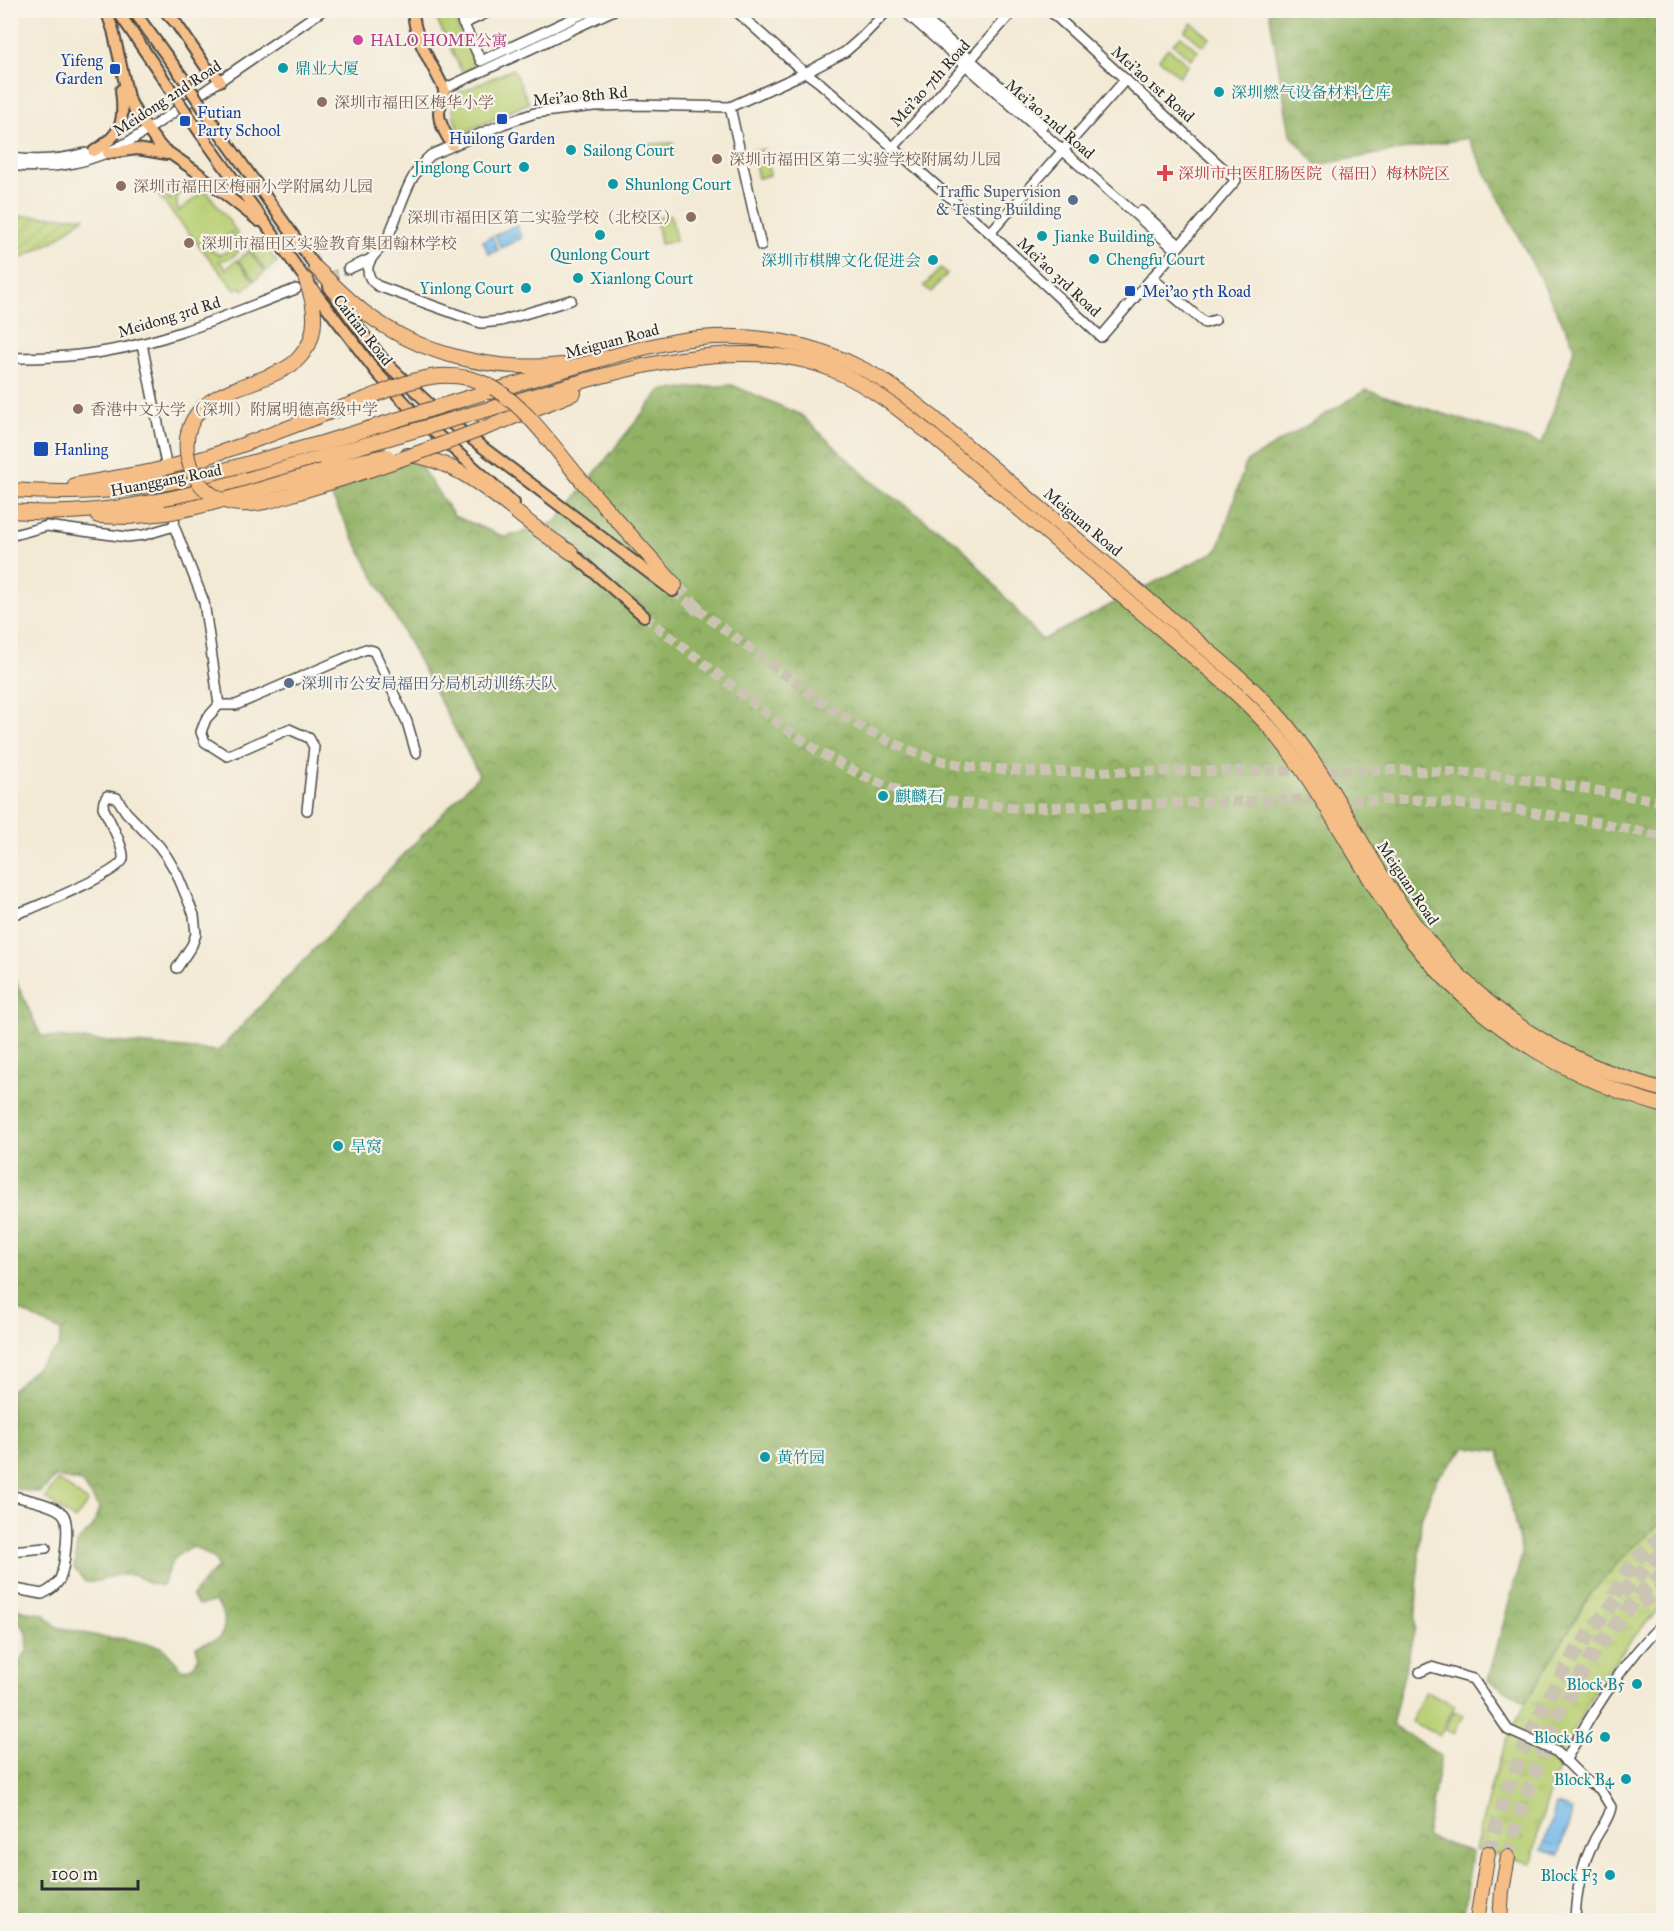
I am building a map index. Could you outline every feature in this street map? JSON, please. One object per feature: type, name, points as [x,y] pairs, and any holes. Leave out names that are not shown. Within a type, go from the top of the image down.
[{"type":"highway","points":[[316,268],[351,301],[376,320],[417,344],[451,356],[530,367],[608,357]]},
{"type":"highway","points":[[301,285],[314,305],[315,325],[309,344],[293,364],[220,396],[208,403],[193,421],[186,446],[192,471],[202,485],[219,500],[242,505],[269,500],[354,474],[501,422],[644,367]]},
{"type":"highway","name":"Meiguan Road","points":[[322,443],[608,357],[698,338],[757,337],[785,342],[840,358],[885,381],[943,425],[1251,686],[1285,723],[1316,766],[1406,913],[1446,963],[1465,982],[1522,1029],[1551,1046],[1599,1068],[1664,1090]]},
{"type":"highway","name":"Meiguan Road","points":[[323,458],[489,409],[681,358],[718,355],[783,357],[832,370],[858,383],[908,417],[1220,679],[1258,714],[1288,749],[1305,774],[1398,922],[1415,945],[1457,992],[1506,1032],[1547,1058],[1594,1082],[1664,1106]]},
{"type":"highway","points":[[34,492],[149,472],[195,460],[245,444],[409,383],[440,376],[456,376],[489,385],[510,400],[674,588]]},
{"type":"highway","name":"Huanggang Road","points":[[10,490],[99,491],[136,488],[202,476],[322,443]]},
{"type":"highway","points":[[63,512],[128,517],[170,514],[220,502],[352,463],[387,456],[421,456],[453,469],[497,496],[572,553]]},
{"type":"highway","name":"Huanggang Road","points":[[10,511],[63,512],[167,500],[323,458]]},
{"type":"highway","points":[[1477,1920],[1488,1853]]},
{"type":"highway","points":[[1500,1920],[1508,1857]]},
{"type":"main road","points":[[108,10],[138,41]]},
{"type":"main road","points":[[108,10],[128,97],[146,127],[159,144],[269,229]]},
{"type":"main road","name":"Caitian Road","points":[[117,10],[269,229],[301,285],[377,373],[415,415],[644,616]]},
{"type":"main road","name":"Caitian Road","points":[[133,10],[385,362],[420,397],[453,425],[674,588]]},
{"type":"main road","points":[[140,10],[175,66]]},
{"type":"main road","points":[[164,10],[176,22],[206,67],[218,79]]},
{"type":"main road","points":[[413,10],[413,25],[416,34],[444,89],[439,116],[452,146]]},
{"type":"main road","points":[[94,151],[108,143],[120,127],[123,110],[121,72]]},
{"type":"main road","points":[[108,153],[137,149],[176,157]]},
{"type":"street","name":"Meidong 2nd Road","points":[[218,79],[312,10]]},
{"type":"street","name":"Meidong 2nd Road","points":[[10,165],[34,167],[63,164],[108,153],[323,10]]},
{"type":"street","points":[[457,10],[481,62],[586,12]]},
{"type":"street","points":[[463,24],[493,10]]},
{"type":"street","points":[[444,89],[614,10]]},
{"type":"street","name":"Mei'ao 3rd Road","points":[[735,10],[990,233],[1101,337],[1152,278]]},
{"type":"street","name":"Mei'ao 8th Rd","points":[[371,259],[386,242],[411,180],[431,155],[516,119],[552,111],[594,106],[730,107],[807,72],[850,48],[888,10]]},
{"type":"street","name":"Mei'ao 2nd Road","points":[[903,10],[968,63],[1178,248]]},
{"type":"street","name":"Mei'ao 2nd Road","points":[[915,10],[968,63]]},
{"type":"street","name":"Mei'ao 7th Road","points":[[892,149],[1014,10]]},
{"type":"street","name":"Mei'ao 1st Road","points":[[1049,10],[1236,180],[1178,248]]},
{"type":"street","points":[[990,233],[1126,79]]},
{"type":"street","points":[[730,107],[762,246]]},
{"type":"street","name":"Meidong 2nd Road","points":[[10,158],[29,160],[56,158],[94,151],[146,127]]},
{"type":"street","points":[[1178,248],[1152,278],[1205,323],[1215,320]]},
{"type":"street","points":[[348,269],[371,259]]},
{"type":"street","points":[[371,259],[368,274],[378,286],[477,322],[496,323],[571,300]]},
{"type":"street","name":"Meidong 3rd Rd","points":[[10,358],[74,356],[142,344],[188,330],[301,285]]},
{"type":"street","points":[[142,344],[165,459]]},
{"type":"street","points":[[39,512],[47,526]]},
{"type":"street","points":[[170,514],[204,602],[219,705]]},
{"type":"street","points":[[10,536],[47,526],[128,537],[153,533],[174,526]]},
{"type":"street","points":[[307,810],[314,747],[309,738],[289,729],[227,756],[205,742],[201,732],[206,719],[219,705],[236,705],[366,650],[374,651],[407,722],[416,753]]},
{"type":"street","points":[[10,913],[30,909],[108,873],[120,865],[123,860],[121,849],[103,807],[107,796],[117,798],[126,812],[167,857],[177,874],[194,915],[196,934],[192,945],[177,968]]},
{"type":"street","points":[[10,1495],[54,1508],[63,1514],[67,1522],[60,1578],[55,1585],[42,1594],[10,1588]]},
{"type":"street","points":[[10,1551],[46,1548]]},
{"type":"street","points":[[1565,1761],[1617,1676],[1647,1638],[1664,1622]]},
{"type":"street","points":[[1420,1672],[1431,1667],[1473,1679],[1508,1730],[1557,1752],[1585,1780],[1600,1790],[1611,1807],[1610,1814],[1594,1840],[1586,1859],[1576,1897],[1575,1920]]},
{"type":"green space","points":[[451,11],[476,66],[462,72],[436,18]]},
{"type":"green space","points":[[1269,11],[1663,11],[1663,1521],[1624,1556],[1591,1593],[1526,1702],[1488,1680],[1522,1555],[1499,1451],[1466,1447],[1436,1479],[1421,1519],[1415,1628],[1392,1725],[1441,1756],[1426,1837],[1472,1852],[1463,1920],[11,1920],[11,1668],[28,1650],[27,1632],[16,1619],[15,1607],[44,1614],[57,1627],[162,1647],[183,1670],[192,1667],[199,1657],[196,1647],[220,1638],[224,1623],[221,1610],[215,1602],[198,1605],[192,1596],[209,1575],[218,1568],[215,1559],[195,1547],[182,1552],[170,1566],[163,1586],[149,1583],[135,1575],[116,1575],[99,1581],[85,1582],[74,1568],[77,1542],[93,1527],[99,1508],[82,1482],[56,1477],[40,1493],[11,1488],[11,1389],[59,1347],[61,1331],[11,1306],[10,968],[41,1036],[218,1051],[479,775],[325,484],[414,457],[454,516],[505,537],[556,522],[661,390],[732,385],[801,415],[871,481],[960,545],[1042,640],[1218,550],[1246,462],[1366,390],[1542,444],[1575,347],[1468,138],[1317,165],[1290,134]]},
{"type":"green space","points":[[1192,23],[1210,38],[1203,46],[1185,31]]},
{"type":"green space","points":[[1181,36],[1198,51],[1191,59],[1173,44]]},
{"type":"green space","points":[[1168,48],[1188,65],[1179,76],[1159,59]]},
{"type":"green space","points":[[513,69],[529,103],[461,134],[454,115],[454,95]]},
{"type":"green space","points":[[673,143],[674,153],[650,155],[649,144]]},
{"type":"green space","points":[[764,149],[770,175],[758,178],[752,151]]},
{"type":"green space","points":[[191,183],[203,188],[231,223],[239,239],[238,253],[231,258],[219,261],[226,269],[237,260],[254,281],[243,290],[240,286],[235,290],[158,195],[163,192],[170,200],[177,187]],"holes":[[[191,189],[200,194],[179,211],[178,196],[183,191]],[[231,232],[234,242],[229,251],[219,255],[210,250]]]},
{"type":"green space","points":[[671,215],[676,241],[660,244],[656,218]]},
{"type":"green space","points":[[11,216],[85,217],[52,242],[11,263]]},
{"type":"green space","points":[[260,242],[277,262],[266,271],[250,250]]},
{"type":"green space","points":[[249,251],[265,272],[255,280],[238,260]]},
{"type":"green space","points":[[941,268],[947,274],[931,292],[924,286]]},
{"type":"green space","points":[[58,1480],[88,1502],[75,1520],[45,1498]]},
{"type":"green space","points":[[1663,1521],[1663,1605],[1602,1677],[1564,1749],[1539,1827],[1532,1863],[1475,1850],[1494,1775],[1507,1740],[1526,1702],[1591,1593],[1624,1556]]},
{"type":"green space","points":[[1426,1691],[1455,1705],[1440,1735],[1411,1722]]},
{"type":"green space","points":[[1454,1711],[1463,1715],[1454,1734],[1445,1730]]},
{"type":"water","points":[[516,225],[522,238],[501,248],[495,235]]},
{"type":"water","points":[[492,236],[498,250],[489,254],[483,241]]},
{"type":"water","points":[[1556,1805],[1573,1810],[1559,1855],[1542,1850]]},
{"type":"tunnel","points":[[304,286],[348,269]]},
{"type":"tunnel","points":[[675,585],[702,614]]},
{"type":"tunnel","points":[[673,591],[823,703],[866,730],[933,759],[969,767],[1041,772],[1398,770],[1472,773],[1553,783],[1664,802]]},
{"type":"tunnel","points":[[644,616],[780,724],[819,752],[863,776],[908,794],[960,803],[1019,808],[1279,800],[1418,800],[1520,810],[1601,823],[1664,837]]},
{"type":"tunnel","points":[[1615,1595],[1624,1576],[1635,1561],[1664,1534]]},
{"type":"tunnel","points":[[1488,1853],[1517,1767],[1554,1689],[1601,1618],[1664,1551]]},
{"type":"tunnel","points":[[1508,1857],[1523,1804],[1557,1716],[1596,1649],[1641,1593],[1664,1572]]},
{"type":"tunnel","points":[[1640,1604],[1664,1587]]},
{"type":"place","name":"HALO HOME公寓","points":[[358,40]]},
{"type":"place","name":"鼎业大厦","points":[[283,68]]},
{"type":"place","name":"Yifeng Garden","points":[[115,69]]},
{"type":"place","name":"深圳燃气设备材料仓库","points":[[1219,92]]},
{"type":"place","name":"深圳市福田区梅华小学","points":[[322,102]]},
{"type":"place","name":"Huilong Garden","points":[[502,119]]},
{"type":"place","name":"Futian Party School","points":[[185,121]]},
{"type":"place","name":"Sailong Court","points":[[571,150]]},
{"type":"place","name":"深圳市福田区第二实验学校附属幼儿园","points":[[717,159]]},
{"type":"place","name":"Jinglong Court","points":[[524,167]]},
{"type":"place","name":"深圳市中医肛肠医院（福田）梅林院区","points":[[1165,173]]},
{"type":"place","name":"Shunlong Court","points":[[613,184]]},
{"type":"place","name":"深圳市福田区梅丽小学附属幼儿园","points":[[121,186]]},
{"type":"place","name":"Traffic Supervision & Testing Building","points":[[1073,200]]},
{"type":"place","name":"深圳市福田区第二实验学校（北校区）","points":[[691,217]]},
{"type":"place","name":"Qunlong Court","points":[[600,235]]},
{"type":"place","name":"Jianke Building","points":[[1042,236]]},
{"type":"place","name":"深圳市福田区实验教育集团翰林学校","points":[[189,243]]},
{"type":"place","name":"Chengfu Court","points":[[1094,259]]},
{"type":"place","name":"深圳市棋牌文化促进会","points":[[933,260]]},
{"type":"place","name":"Xianlong Court","points":[[578,278]]},
{"type":"place","name":"Yinlong Court","points":[[526,288]]},
{"type":"place","name":"Mei'ao 5th Road","points":[[1130,291]]},
{"type":"place","name":"香港中文大学（深圳）附属明德高级中学","points":[[78,409]]},
{"type":"place","name":"Hanling","points":[[41,449]]},
{"type":"place","name":"深圳市公安局福田分局机动训练大队","points":[[289,683]]},
{"type":"place","name":"麒麟石","points":[[883,796]]},
{"type":"place","name":"旱窝","points":[[338,1146]]},
{"type":"place","name":"黄竹园","points":[[765,1457]]},
{"type":"place","name":"Block B5","points":[[1637,1684]]},
{"type":"place","name":"Block B6","points":[[1605,1737]]},
{"type":"place","name":"Block B4","points":[[1626,1779]]},
{"type":"place","name":"Block F3","points":[[1610,1875]]}]
